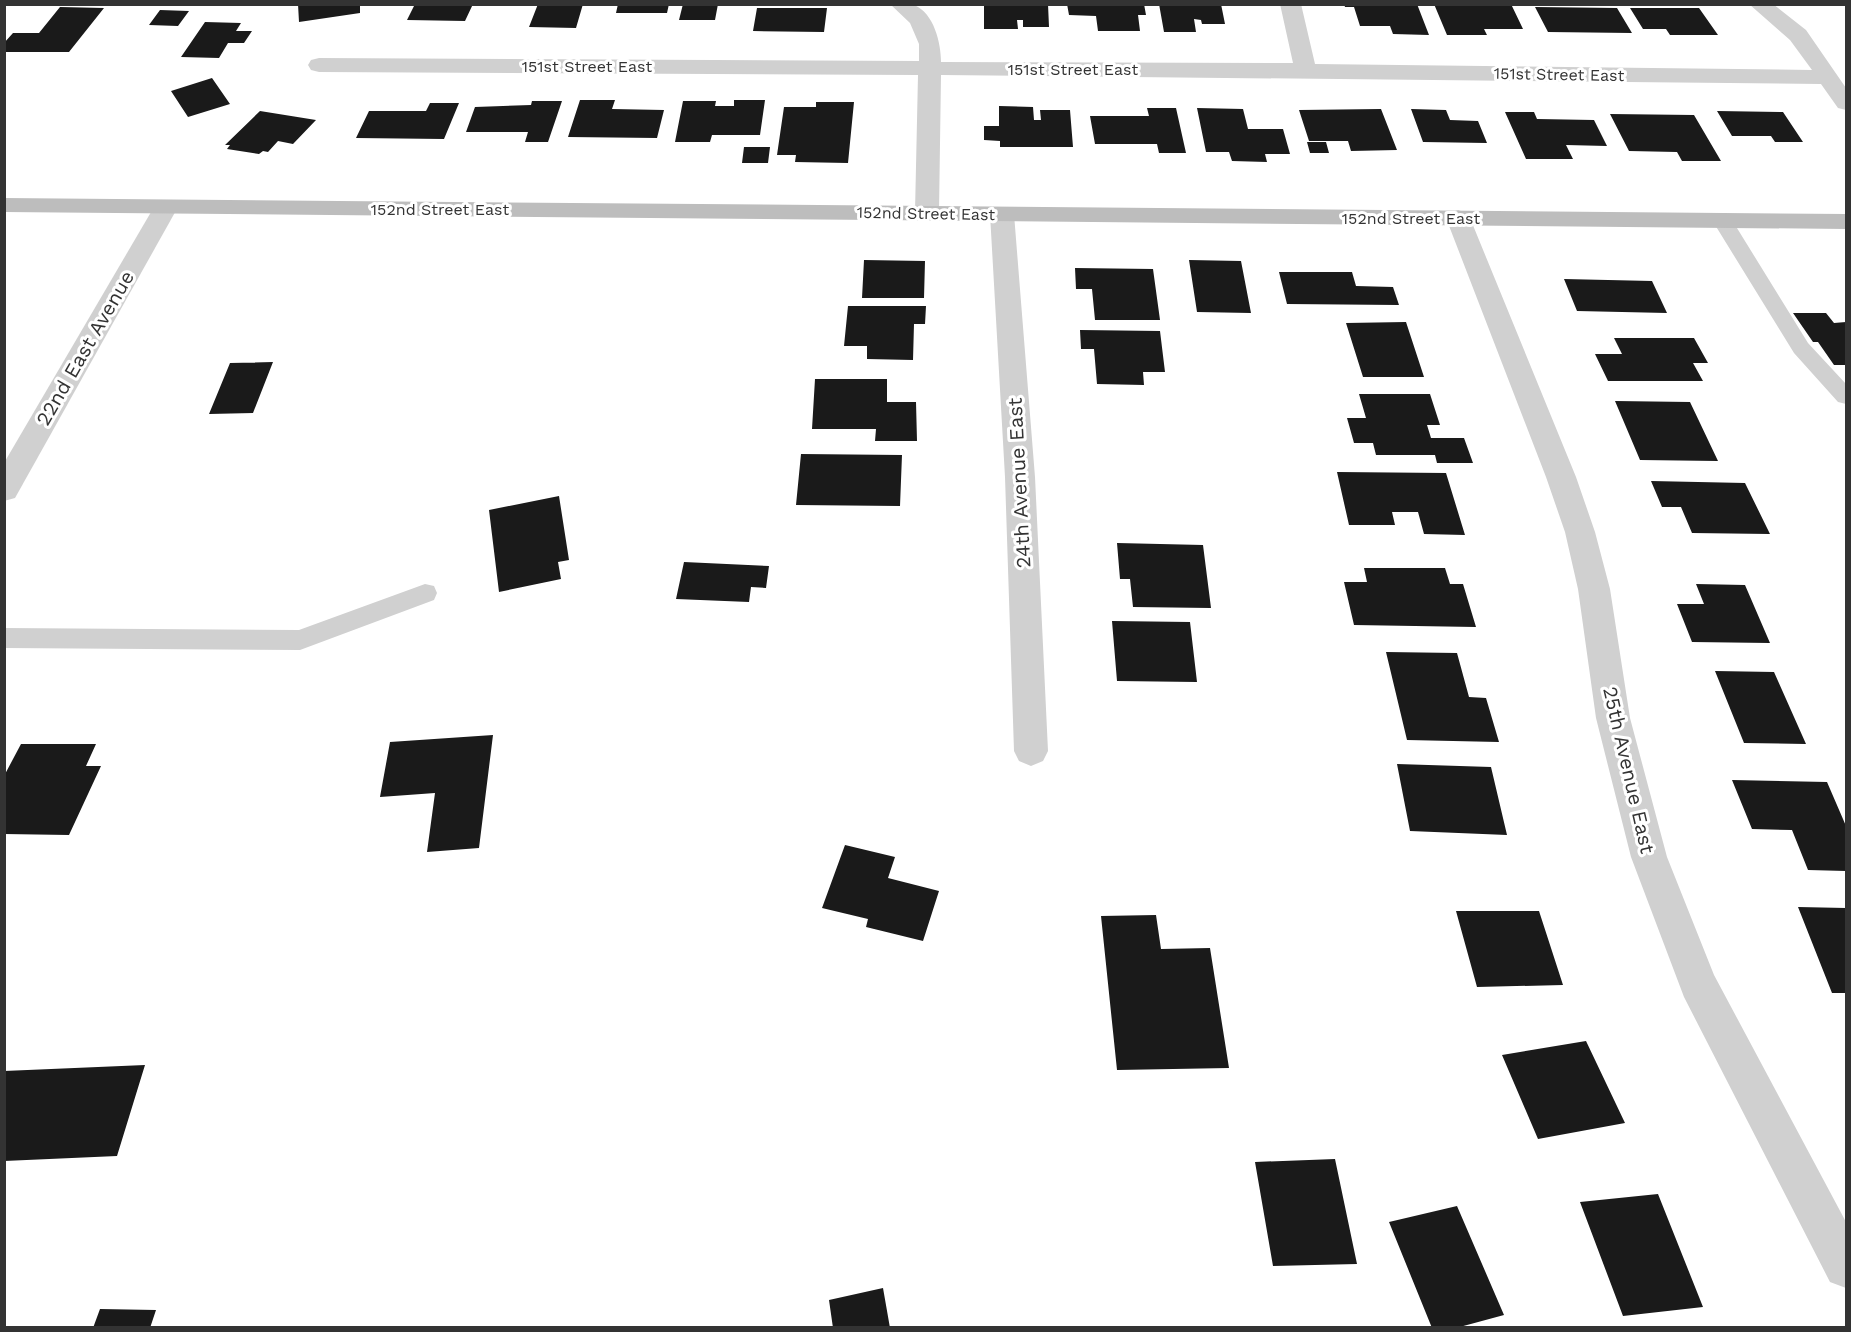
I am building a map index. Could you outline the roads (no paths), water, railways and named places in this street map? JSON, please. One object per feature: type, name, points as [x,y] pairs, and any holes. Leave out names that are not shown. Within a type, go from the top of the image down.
[{"type":"main road","name":"152nd Street East","points":[[4,205],[1846,222]]},
{"type":"street","points":[[900,4],[919,20],[930,44],[927,212]]},
{"type":"street","points":[[1290,4],[1302,47],[1305,70]]},
{"type":"street","points":[[1760,4],[1798,35],[1846,103]]},
{"type":"street","name":"151st Street East","points":[[319,64],[1305,70],[1827,77]]},
{"type":"street","name":"22nd East Avenue","points":[[4,490],[165,207]]},
{"type":"street","name":"24th Avenue East","points":[[1002,214],[1020,477],[1031,751]]},
{"type":"street","name":"25th Avenue East","points":[[1458,218],[1557,466],[1580,532],[1594,589],[1613,718],[1649,857],[1698,984],[1846,1266]]},
{"type":"lane","points":[[1722,220],[1801,348],[1846,397]]},
{"type":"lane","points":[[4,638],[300,640],[425,593]]}]
